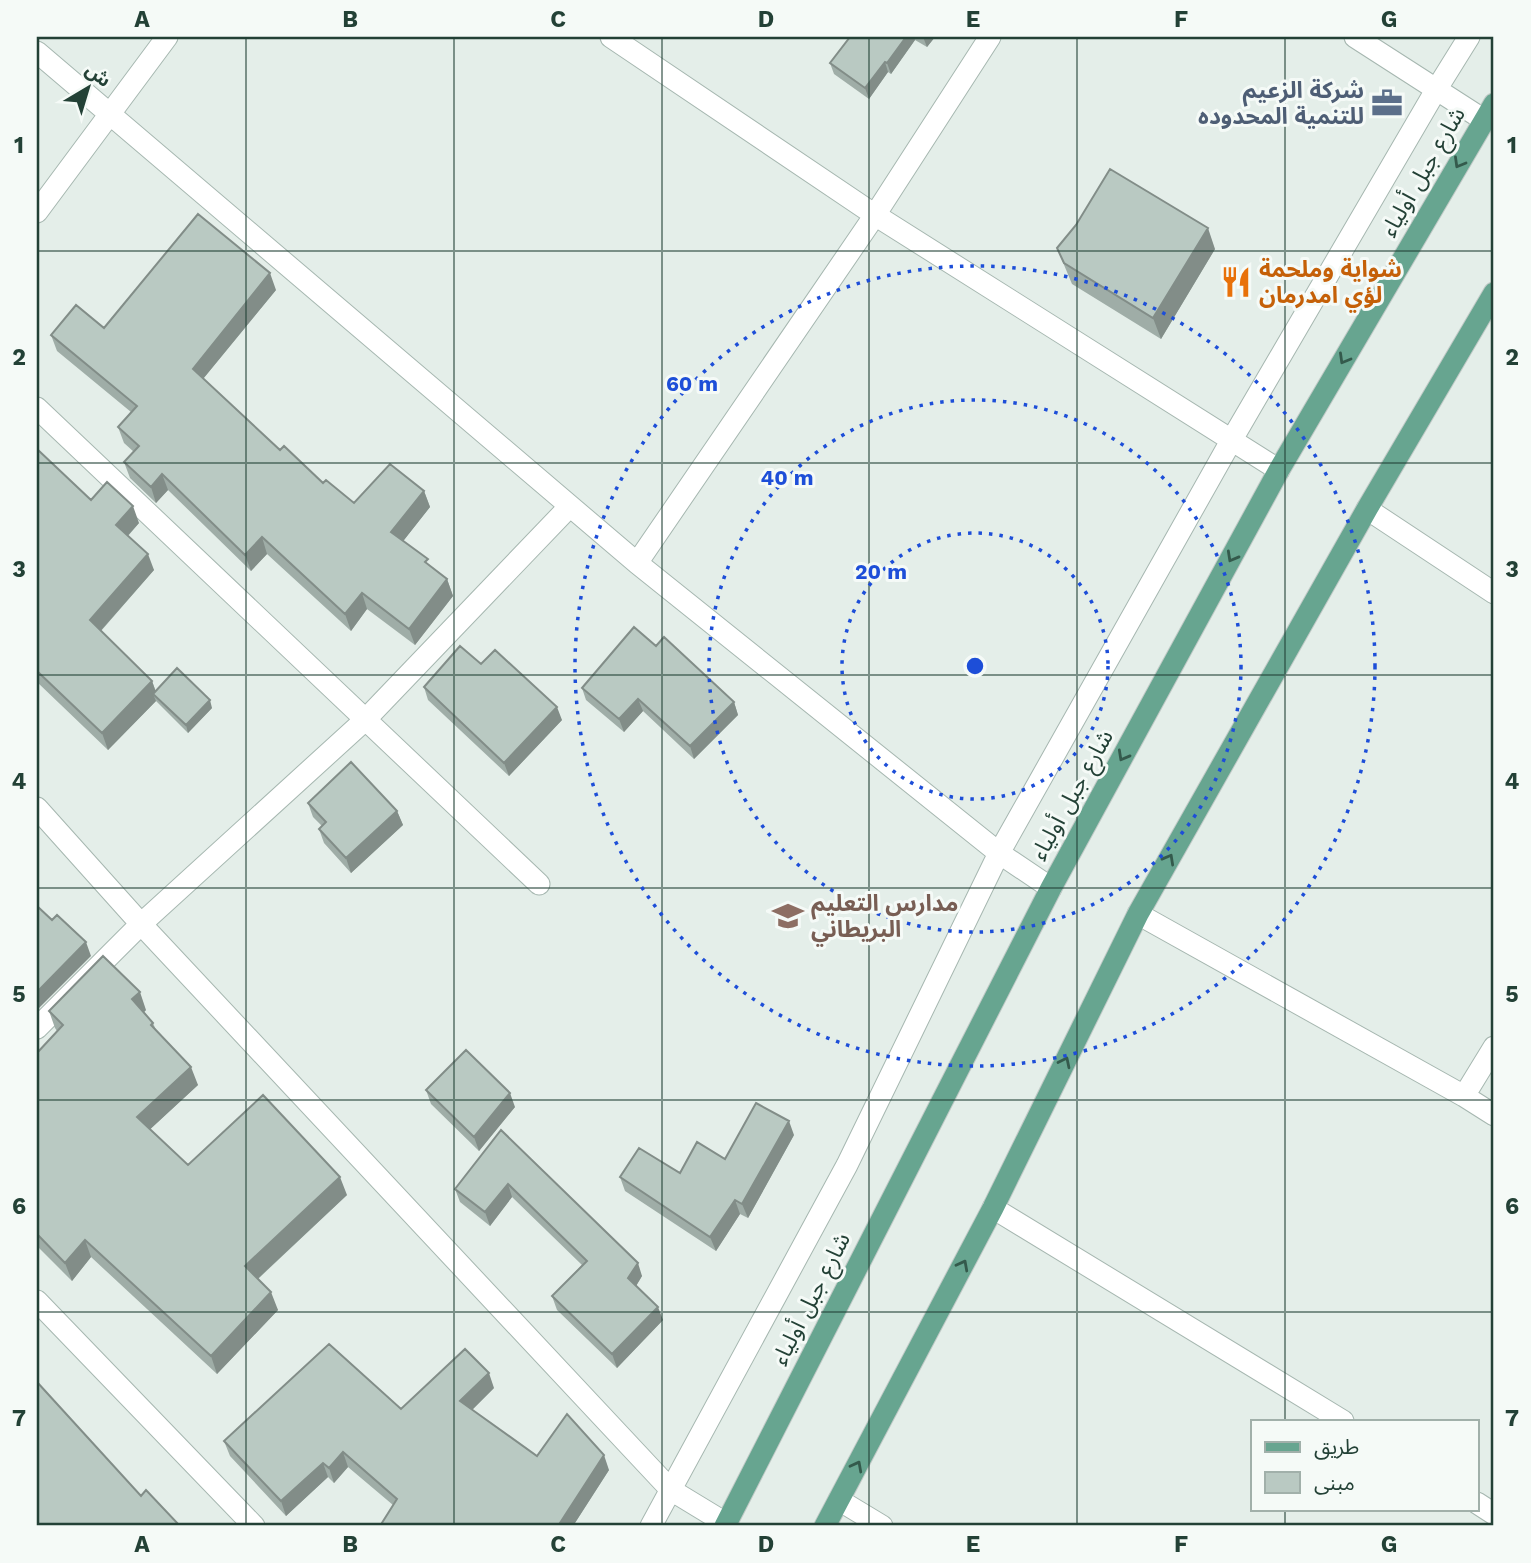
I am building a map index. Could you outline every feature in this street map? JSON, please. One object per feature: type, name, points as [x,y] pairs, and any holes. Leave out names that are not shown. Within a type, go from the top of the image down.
[{"type":"main road","name":"شارع جبل أولياء","points":[[726,1525],[1051,888],[1279,470],[1489,112]]},
{"type":"main road","points":[[825,1526],[993,1208],[1138,914],[1367,509],[1494,293]]},
{"type":"street","points":[[37,212],[167,37]]},
{"type":"street","points":[[611,37],[875,215],[1279,470]]},
{"type":"street","points":[[636,563],[875,215],[990,37]]},
{"type":"street","points":[[1355,37],[1436,90],[1489,112]]},
{"type":"street","points":[[651,1526],[847,1165],[999,853],[1231,441],[1469,37]]},
{"type":"street","points":[[37,52],[636,563],[999,853],[1051,888]]},
{"type":"street","points":[[37,408],[539,884]]},
{"type":"street","points":[[37,1028],[141,924],[365,720],[569,506]]},
{"type":"street","points":[[1367,509],[1494,593]]},
{"type":"street","points":[[37,808],[141,924],[671,1490],[726,1525]]},
{"type":"street","points":[[1138,914],[1494,1115]]},
{"type":"street","points":[[1464,1096],[1494,1047]]},
{"type":"street","points":[[993,1208],[1341,1420]]},
{"type":"street","points":[[37,1301],[254,1526]]},
{"type":"street","points":[[839,1500],[882,1526]]},
{"type":"street","points":[[1478,1504],[1494,1514]]},
{"type":"building","points":[[850,37],[906,37],[865,88],[830,63]]},
{"type":"building","points":[[1110,169],[1208,228],[1153,318],[1064,263],[1057,248],[1076,225]]},
{"type":"building","points":[[198,214],[270,273],[193,369],[280,450],[284,446],[323,483],[326,480],[354,503],[390,464],[424,491],[391,532],[428,559],[425,562],[447,579],[409,629],[362,593],[345,614],[262,537],[245,555],[162,474],[151,487],[124,462],[139,446],[118,427],[137,406],[51,335],[76,305],[104,328]]},
{"type":"building","points":[[37,449],[91,500],[107,482],[133,506],[116,525],[148,554],[90,620],[152,681],[102,733],[37,671]]},
{"type":"building","points":[[634,627],[656,646],[664,637],[734,702],[690,746],[638,699],[619,719],[582,688]]},
{"type":"building","points":[[460,646],[481,664],[495,650],[557,707],[504,763],[424,687]]},
{"type":"building","points":[[177,668],[210,700],[186,725],[153,694]]},
{"type":"building","points":[[351,762],[397,811],[346,858],[319,829],[326,822],[308,803]]},
{"type":"building","points":[[37,906],[52,920],[57,915],[86,942],[37,992]]},
{"type":"building","points":[[103,956],[140,992],[132,999],[153,1023],[151,1025],[191,1067],[137,1117],[188,1165],[263,1095],[340,1177],[245,1266],[271,1292],[211,1356],[85,1240],[65,1263],[37,1234],[37,1053],[63,1025],[49,1011]]},
{"type":"building","points":[[466,1050],[510,1093],[474,1137],[426,1090]]},
{"type":"building","points":[[756,1103],[789,1121],[742,1204],[735,1200],[710,1237],[620,1177],[639,1148],[680,1173],[697,1142],[725,1159]]},
{"type":"building","points":[[501,1130],[638,1263],[628,1278],[658,1307],[612,1354],[552,1296],[587,1261],[508,1184],[485,1212],[455,1189]]},
{"type":"building","points":[[329,1344],[401,1409],[465,1349],[489,1373],[460,1401],[537,1456],[567,1414],[604,1455],[558,1526],[380,1526],[397,1499],[343,1452],[329,1468],[323,1463],[281,1501],[224,1441]]},
{"type":"building","points":[[37,1382],[141,1496],[146,1490],[180,1526],[37,1526]]},
{"type":"place","name":"شركة الزعيم للتنمية المحدوده","points":[[1387,103]]},
{"type":"place","name":"شواية وملحمة لؤي امدرمان","points":[[1236,282]]},
{"type":"place","name":"مدارس التعليم البريطاني","points":[[788,916]]}]
